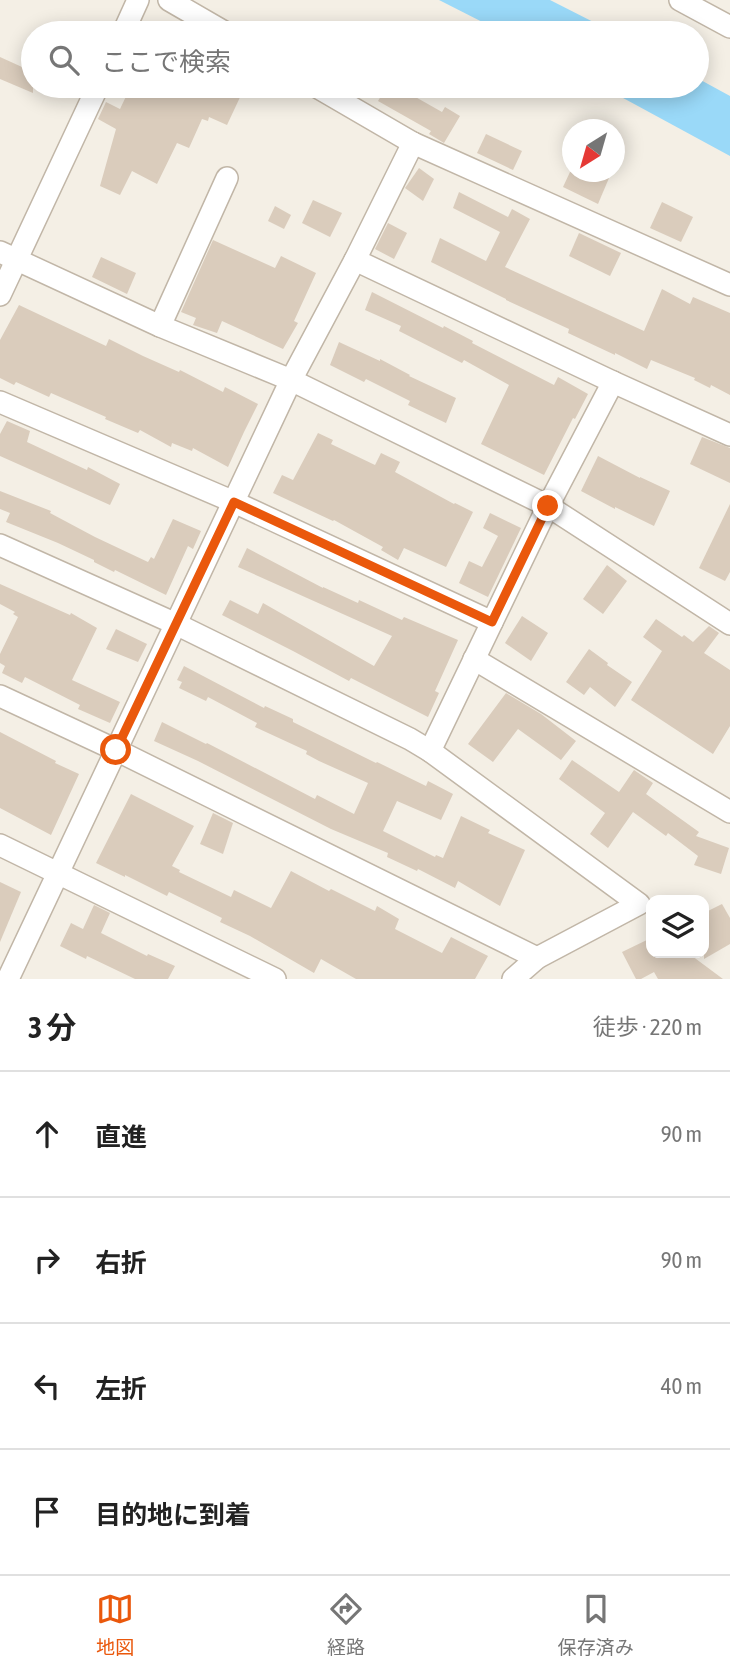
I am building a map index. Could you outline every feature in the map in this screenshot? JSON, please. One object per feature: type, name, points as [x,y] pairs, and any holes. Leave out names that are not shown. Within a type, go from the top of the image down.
[{"type":"street","points":[[128,21],[138,0]]},
{"type":"street","points":[[169,0],[205,21]]},
{"type":"street","points":[[680,0],[730,27]]},
{"type":"street","points":[[0,295],[9,256],[92,98]]},
{"type":"street","points":[[336,98],[413,143],[730,285]]},
{"type":"street","points":[[8,979],[292,380],[413,143]]},
{"type":"street","points":[[160,326],[227,178]]},
{"type":"street","points":[[9,256],[160,326],[292,380],[548,506],[727,615]]},
{"type":"street","points":[[355,260],[730,435]]},
{"type":"street","points":[[430,751],[548,506],[613,382]]},
{"type":"street","points":[[0,402],[234,502],[492,622]]},
{"type":"street","points":[[0,545],[176,624],[410,739],[639,904],[537,958],[513,979]]},
{"type":"street","points":[[474,659],[730,812]]},
{"type":"street","points":[[0,696],[116,750],[537,958]]},
{"type":"street","points":[[0,845],[275,979]]},
{"type":"water","points":[[439,0],[550,0],[591,21],[480,21]]},
{"type":"water","points":[[709,85],[730,96],[730,156],[623,98],[709,98]]},
{"type":"building","points":[[0,57],[21,67],[21,88],[0,79]]},
{"type":"building","points":[[125,98],[240,98],[227,125],[209,117],[208,121],[202,119],[189,148],[177,143],[157,184],[132,171],[120,195],[100,186],[116,129],[98,119],[106,102],[120,109]]},
{"type":"building","points":[[380,98],[417,98],[442,112],[445,107],[460,116],[444,143],[429,134],[431,131],[378,101]]},
{"type":"building","points":[[486,134],[522,151],[513,170],[477,153]]},
{"type":"building","points":[[419,168],[434,179],[423,201],[405,188]]},
{"type":"building","points":[[565,182],[607,182],[598,204],[563,187]]},
{"type":"building","points":[[459,192],[508,217],[512,209],[530,219],[505,267],[644,331],[662,289],[690,304],[693,297],[730,313],[730,395],[651,360],[647,369],[615,355],[568,333],[569,329],[431,262],[440,238],[486,261],[500,232],[453,208]]},
{"type":"building","points":[[313,200],[342,213],[330,237],[302,223]]},
{"type":"building","points":[[662,202],[693,217],[681,242],[650,228]]},
{"type":"building","points":[[275,206],[291,215],[284,229],[268,221]]},
{"type":"building","points":[[388,223],[407,233],[394,259],[375,249]]},
{"type":"building","points":[[579,233],[621,253],[610,276],[569,256]]},
{"type":"building","points":[[213,240],[275,268],[281,256],[316,273],[294,321],[298,323],[283,349],[222,321],[217,333],[193,325],[196,318],[181,312]]},
{"type":"building","points":[[101,257],[136,273],[127,294],[92,277]]},
{"type":"building","points":[[372,292],[443,328],[444,326],[554,385],[558,377],[588,394],[544,475],[481,444],[509,385],[464,360],[462,363],[399,331],[401,326],[365,310]]},
{"type":"building","points":[[19,305],[106,346],[109,339],[223,392],[225,387],[258,404],[228,467],[193,448],[192,451],[172,443],[171,447],[140,430],[138,433],[51,393],[49,397],[0,378],[0,340]]},
{"type":"building","points":[[339,342],[380,359],[456,398],[446,423],[408,405],[410,401],[366,379],[364,382],[330,365]]},
{"type":"building","points":[[7,421],[30,431],[27,442],[87,470],[88,467],[120,484],[110,505],[0,456],[0,434]]},
{"type":"building","points":[[318,433],[333,440],[331,444],[375,465],[381,453],[400,462],[395,472],[473,512],[446,567],[404,548],[398,560],[381,550],[383,547],[334,520],[273,493],[282,475],[293,480]]},
{"type":"building","points":[[702,437],[730,448],[730,483],[690,464]]},
{"type":"building","points":[[598,456],[670,491],[654,526],[581,491]]},
{"type":"building","points":[[0,491],[51,511],[50,513],[95,537],[148,562],[151,557],[154,559],[173,519],[201,531],[193,549],[188,546],[166,595],[58,543],[6,522],[10,513],[0,509]]},
{"type":"building","points":[[730,504],[730,572],[725,581],[699,568]]},
{"type":"building","points":[[490,513],[521,528],[488,597],[459,583],[469,561],[482,567],[498,536],[483,528]]},
{"type":"building","points":[[247,548],[323,588],[458,640],[435,691],[439,693],[428,717],[351,678],[349,681],[222,615],[230,600],[258,614],[263,603],[374,666],[392,636],[238,567]]},
{"type":"building","points":[[607,565],[627,581],[603,614],[583,599]]},
{"type":"building","points":[[0,584],[70,615],[71,613],[97,628],[72,680],[120,702],[110,723],[78,709],[80,705],[25,677],[22,683],[2,673],[5,666],[0,663],[0,654],[18,617],[13,614],[15,612],[0,604]]},
{"type":"building","points":[[522,616],[548,633],[531,661],[505,643]]},
{"type":"building","points":[[656,619],[693,642],[709,626],[719,633],[704,653],[730,670],[730,726],[713,754],[631,700],[662,651],[643,637]]},
{"type":"building","points":[[116,629],[147,644],[138,662],[106,649]]},
{"type":"building","points":[[589,649],[632,682],[615,707],[590,687],[584,695],[566,682]]},
{"type":"building","points":[[184,666],[376,763],[426,786],[428,781],[453,794],[441,820],[397,801],[383,831],[435,857],[436,855],[443,858],[461,816],[490,830],[488,833],[525,850],[500,906],[458,881],[455,888],[418,869],[417,871],[387,857],[388,853],[331,829],[154,741],[162,722],[315,799],[317,795],[354,814],[368,783],[255,727],[257,723],[208,697],[206,701],[179,688],[182,682],[177,680]]},
{"type":"building","points":[[506,693],[541,714],[576,741],[561,760],[518,729],[493,762],[468,744]]},
{"type":"building","points":[[0,732],[79,774],[51,835],[0,808]]},
{"type":"building","points":[[572,760],[619,792],[634,770],[653,783],[646,794],[699,832],[696,836],[729,848],[721,874],[694,865],[698,856],[668,833],[666,836],[633,812],[608,848],[590,834],[605,813],[559,779]]},
{"type":"building","points":[[131,794],[194,826],[172,866],[231,897],[234,890],[271,908],[291,871],[375,911],[377,906],[399,919],[395,929],[442,953],[451,937],[488,956],[475,979],[356,979],[321,959],[314,973],[220,922],[222,918],[169,892],[167,896],[96,863]]},
{"type":"building","points":[[213,813],[233,823],[223,854],[200,844]]},
{"type":"building","points":[[0,882],[21,892],[0,942]]},
{"type":"building","points":[[722,904],[730,918],[730,944],[709,956],[709,910]]},
{"type":"building","points":[[94,905],[110,913],[101,933],[147,956],[148,954],[175,966],[168,979],[135,979],[60,946],[71,923],[83,929]]},
{"type":"building","points":[[646,940],[646,958],[695,958],[723,979],[658,979],[654,972],[636,979],[622,952]]},
{"type":"route","points":[[116,750],[234,502],[492,622],[548,506]]}]
